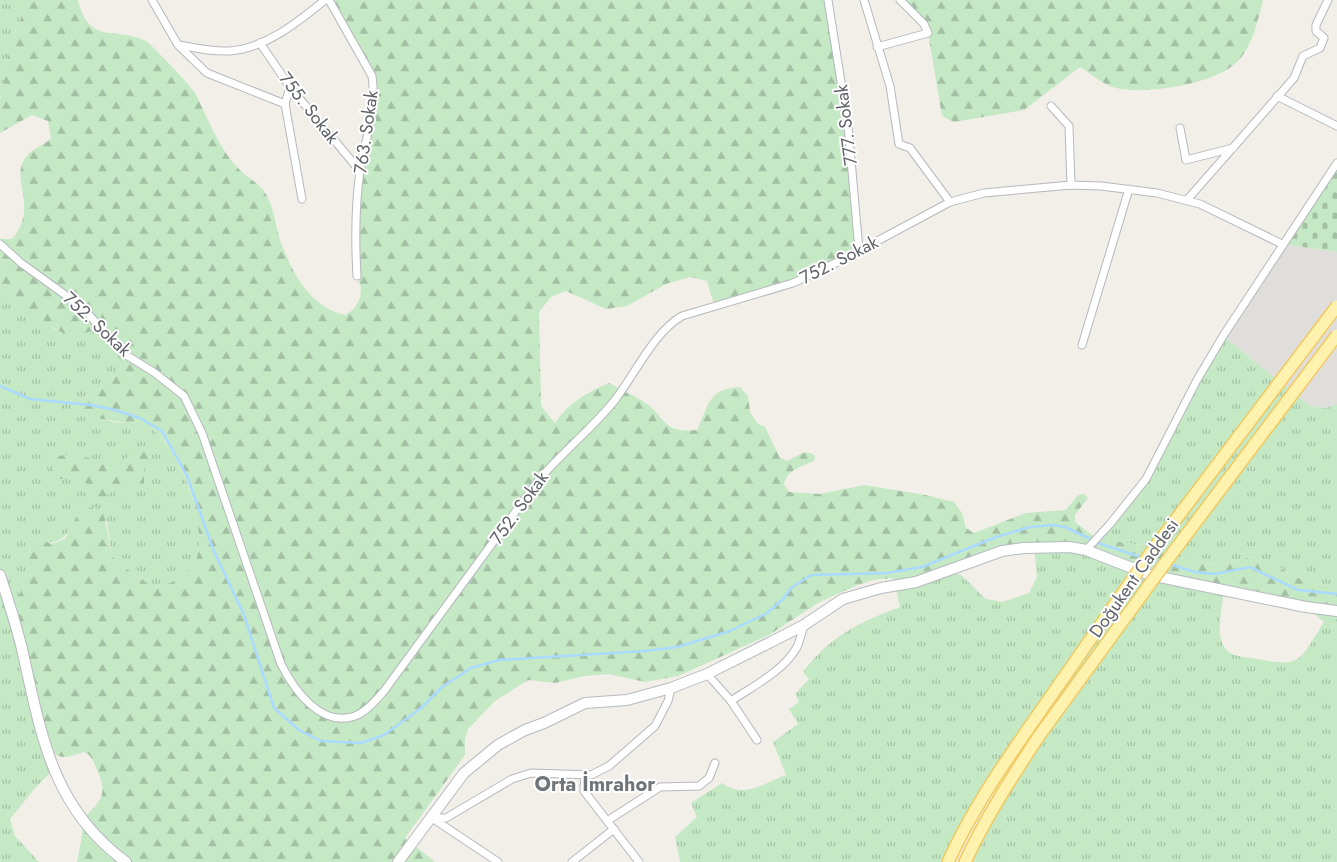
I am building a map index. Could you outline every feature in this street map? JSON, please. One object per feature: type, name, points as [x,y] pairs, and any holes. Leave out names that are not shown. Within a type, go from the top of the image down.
[{"type":"main road","name":"Doğukent Caddesi","points":[[948,862],[966,823],[991,782],[1152,551],[1337,306]]},
{"type":"main road","name":"Doğukent Caddesi","points":[[965,862],[993,806],[1039,736],[1171,555],[1337,335]]},
{"type":"street","points":[[152,0],[178,45],[207,73],[285,104]]},
{"type":"street","points":[[178,45],[230,51],[260,43],[302,19],[325,0]]},
{"type":"street","name":"763. Sokak","points":[[329,0],[372,76],[373,106],[360,171],[356,220],[358,276]]},
{"type":"street","name":"777. Sokak","points":[[828,0],[848,126],[859,250]]},
{"type":"street","points":[[864,0],[876,47],[890,86],[899,144],[910,148],[950,202]]},
{"type":"street","points":[[876,47],[928,34],[924,24],[900,0]]},
{"type":"street","points":[[1187,200],[1294,78],[1303,56],[1316,51],[1324,42],[1324,38],[1315,30],[1328,0]]},
{"type":"street","name":"755. Sokak","points":[[260,43],[290,87],[360,171]]},
{"type":"street","points":[[290,87],[285,104],[302,199]]},
{"type":"street","points":[[1277,96],[1337,126]]},
{"type":"street","points":[[1051,106],[1069,126],[1071,185]]},
{"type":"street","points":[[1180,128],[1186,160],[1233,148]]},
{"type":"street","points":[[1086,550],[1110,524],[1146,478],[1197,380],[1282,244],[1337,163]]},
{"type":"street","name":"752. Sokak","points":[[0,244],[21,263],[82,307],[123,353],[155,373],[188,400],[202,432],[282,664],[297,690],[307,701],[323,713],[339,718],[356,716],[384,691],[538,481],[555,460],[614,401],[672,322],[692,312],[793,283],[950,202],[984,193],[1071,185],[1129,189],[1187,200],[1226,216],[1282,244]]},
{"type":"street","points":[[1082,344],[1129,189]]},
{"type":"street","points":[[398,862],[464,773],[498,745],[525,730],[586,703],[627,700],[671,688],[707,674],[804,624],[843,599],[881,588],[916,582],[1002,552],[1044,546],[1070,547],[1086,550],[1150,574],[1306,607],[1337,611]]},
{"type":"street","points":[[0,575],[12,610],[53,770],[74,810],[126,862]]},
{"type":"street","points":[[731,701],[771,674],[782,663],[796,647],[804,624]]},
{"type":"street","points":[[707,674],[731,701],[757,740]]},
{"type":"street","points":[[432,818],[446,818],[512,779],[532,773],[585,775],[609,766],[655,726],[668,701],[671,688]]},
{"type":"street","points":[[607,821],[660,787],[699,786],[704,784],[715,763]]},
{"type":"street","points":[[585,775],[584,791],[639,862]]},
{"type":"street","points":[[432,818],[498,862]]},
{"type":"street","points":[[572,862],[614,829]]},
{"type":"shaded area","points":[[1282,244],[1337,252],[1337,404],[1326,408],[1310,406],[1223,336]]},
{"type":"green space","points":[[0,0],[30,0],[8,45],[7,68],[0,100]]},
{"type":"green space","points":[[30,0],[78,0],[89,24],[96,29],[135,37],[146,41],[155,49],[195,93],[219,142],[231,160],[268,197],[287,256],[305,289],[323,305],[345,315],[354,309],[360,298],[361,288],[357,276],[357,211],[367,143],[372,76],[329,0],[828,0],[848,126],[856,250],[793,283],[715,307],[707,281],[690,277],[666,284],[627,306],[606,309],[566,291],[551,297],[539,312],[541,406],[555,423],[579,399],[609,383],[644,402],[670,427],[697,430],[710,401],[715,395],[729,388],[740,387],[748,396],[750,412],[758,424],[765,427],[780,458],[788,461],[805,453],[815,456],[814,461],[788,475],[784,484],[789,492],[820,494],[864,485],[925,495],[954,502],[962,513],[966,528],[974,533],[1026,513],[1066,510],[1078,495],[1084,494],[1088,498],[1075,515],[1075,522],[1097,539],[1141,545],[1199,563],[1220,564],[1252,557],[1263,559],[1308,583],[1337,587],[1337,626],[1324,622],[1306,607],[1180,581],[1086,550],[1024,548],[895,585],[892,578],[873,580],[855,586],[818,603],[769,635],[678,676],[645,682],[609,674],[584,676],[555,683],[528,680],[495,701],[468,729],[465,739],[465,755],[405,838],[435,862],[77,862],[83,819],[102,796],[102,784],[92,758],[84,752],[61,757],[53,753],[44,742],[11,610],[26,578],[29,561],[29,543],[37,538],[51,544],[65,539],[79,512],[93,507],[104,515],[112,556],[121,565],[153,587],[175,581],[187,572],[196,560],[199,539],[198,523],[189,487],[174,454],[165,441],[155,431],[147,427],[89,415],[81,409],[77,401],[91,394],[121,370],[119,358],[113,347],[94,330],[83,334],[67,335],[16,307],[0,286],[0,239],[12,239],[20,228],[23,217],[21,168],[24,160],[33,150],[51,138],[48,121],[32,115],[0,133],[0,100],[7,68],[8,45]]},
{"type":"green space","points":[[900,0],[1263,0],[1254,32],[1244,54],[1229,68],[1215,75],[1181,86],[1163,89],[1129,90],[1107,84],[1080,67],[1024,110],[954,122],[942,116],[928,33]]},
{"type":"green space","points":[[1337,163],[1337,252],[1282,244]]},
{"type":"green space","points":[[0,286],[16,307],[46,321],[54,329],[83,334],[94,330],[109,341],[119,358],[121,370],[91,394],[84,397],[84,412],[113,422],[143,425],[153,430],[163,439],[173,453],[189,488],[198,526],[199,543],[197,556],[190,568],[180,578],[167,584],[153,587],[121,565],[112,556],[107,522],[79,512],[66,535],[61,539],[48,543],[29,543],[29,561],[26,578],[12,610],[53,770],[35,788],[10,819],[15,836],[39,862],[0,862]]},
{"type":"green space","points":[[1223,336],[1310,406],[1326,408],[1337,404],[1337,587],[1308,583],[1263,559],[1252,557],[1220,564],[1199,563],[1141,545],[1097,539],[1135,493]]},
{"type":"green space","points":[[146,444],[151,445],[154,449],[144,470],[144,483],[137,488],[113,491],[102,499],[95,498],[93,486],[75,479],[56,479],[53,467],[59,456],[77,454],[113,467],[133,453],[140,451]]},
{"type":"green space","points":[[1034,547],[1070,547],[1224,589],[1220,619],[1221,641],[1226,650],[1236,656],[1290,662],[1303,654],[1324,622],[1337,626],[1337,862],[965,862],[1046,725],[1036,717],[948,862],[680,862],[675,837],[697,817],[691,803],[722,783],[730,788],[746,790],[761,786],[786,775],[773,742],[798,724],[789,709],[799,702],[795,694],[809,679],[803,672],[835,640],[859,624],[900,607],[895,585],[943,571],[961,575],[986,599],[1002,602],[1029,593],[1037,577]]},
{"type":"waterway","points":[[0,386],[30,399],[91,405],[115,410],[140,418],[162,431],[187,476],[213,549],[244,615],[274,708],[299,730],[321,741],[361,743],[384,735],[421,708],[442,687],[471,668],[499,660],[645,651],[677,647],[730,631],[767,613],[783,599],[791,588],[811,575],[887,573],[922,567],[996,537],[1030,527],[1053,525],[1065,527],[1101,544],[1144,558]]},
{"type":"waterway","points":[[1149,559],[1161,562]]},
{"type":"waterway","points":[[1169,564],[1195,572],[1215,574],[1250,567],[1298,590],[1337,594]]},
{"type":"district","name":"Orta İmrahor","points":[[595,784]]}]
